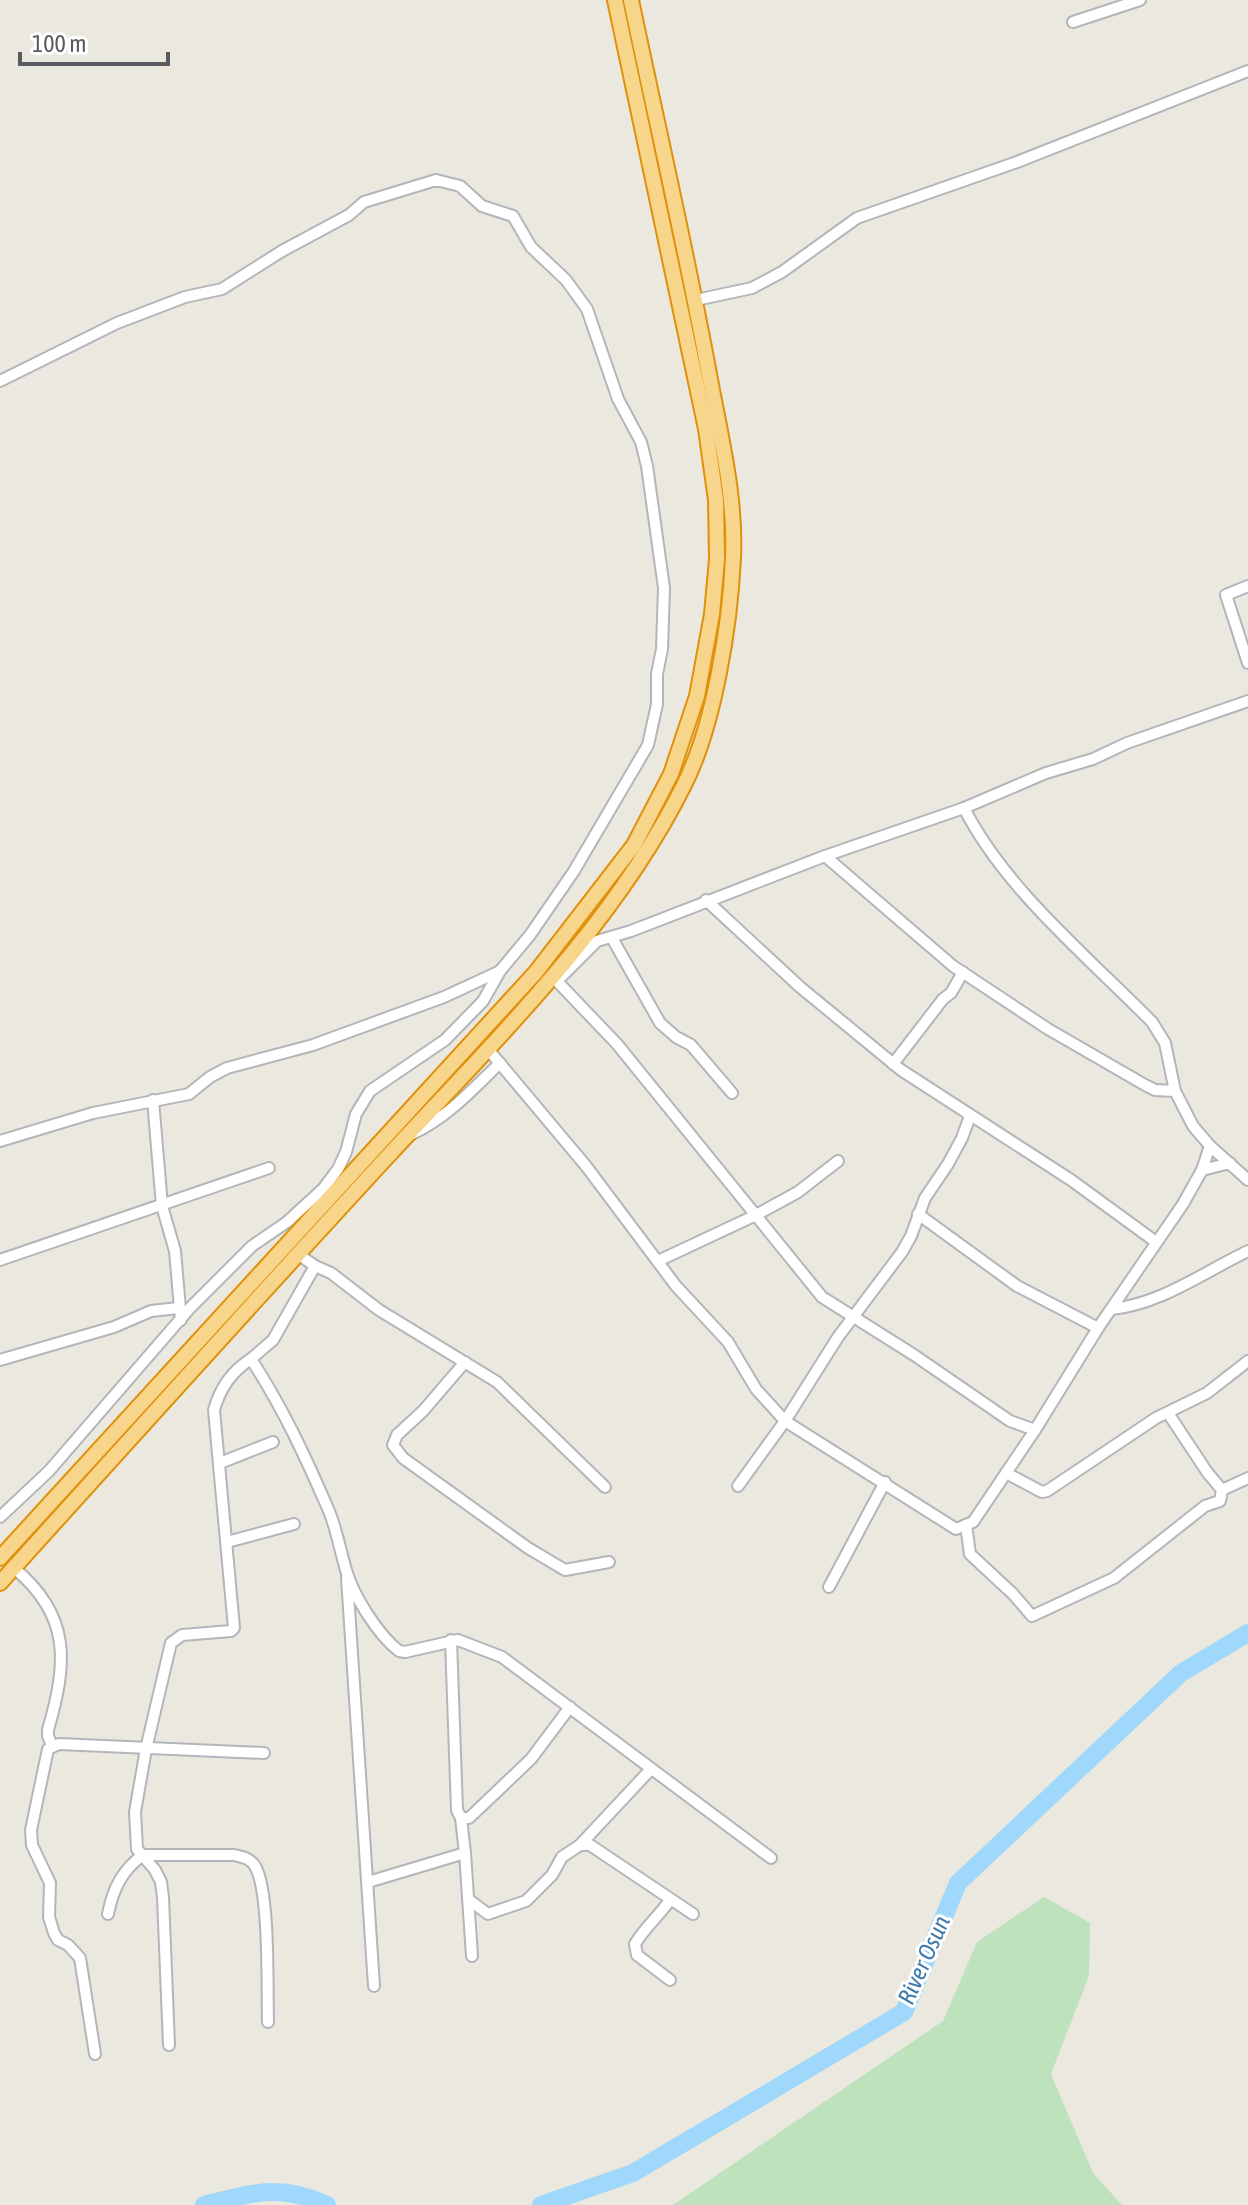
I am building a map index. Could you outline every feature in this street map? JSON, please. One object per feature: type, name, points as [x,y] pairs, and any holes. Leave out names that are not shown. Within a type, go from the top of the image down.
[{"type":"highway","points":[[0,1558],[536,972],[634,845],[671,774],[697,696],[714,600],[716,500],[706,429],[615,0]]},
{"type":"highway","points":[[0,1583],[298,1254],[555,978],[605,914],[648,851],[687,781],[713,701],[728,614],[733,556],[731,495],[696,300],[631,0]]},
{"type":"street","points":[[1073,22],[1140,0]]},
{"type":"street","points":[[696,300],[752,288],[782,272],[857,218],[1017,162],[1248,71]]},
{"type":"street","points":[[0,381],[117,323],[194,294],[222,289],[308,236],[349,215],[364,202],[436,180],[460,186],[482,206],[513,216],[531,247],[566,280],[587,309],[618,399],[641,442],[657,526],[664,588],[657,704],[648,745],[574,871],[530,935],[500,971],[483,1001],[445,1040],[370,1091],[356,1114],[338,1169],[323,1189],[252,1246],[181,1320],[49,1471],[0,1517]]},
{"type":"street","points":[[1248,586],[1226,595],[1248,663]]},
{"type":"street","points":[[1035,1430],[1010,1421],[822,1297],[617,1044],[555,978],[597,941],[964,808],[1127,743],[1248,701]]},
{"type":"street","points":[[964,808],[977,834],[1017,885],[1152,1022],[1165,1043],[1175,1091],[1193,1126],[1248,1180]]},
{"type":"street","points":[[825,856],[963,972],[1048,1029],[1145,1085],[1155,1090],[1175,1091]]},
{"type":"street","points":[[706,900],[800,987],[893,1064],[1071,1180],[1156,1242]]},
{"type":"street","points":[[612,938],[660,1023],[691,1045],[732,1093]]},
{"type":"street","points":[[0,1141],[93,1113],[189,1094],[227,1068],[313,1045],[444,997],[500,971]]},
{"type":"street","points":[[893,1064],[951,993],[963,972]]},
{"type":"street","points":[[487,1048],[586,1166],[676,1286],[728,1342],[756,1389],[785,1421],[956,1529],[973,1522],[1035,1430],[1098,1328],[1183,1204],[1202,1170],[1210,1146]]},
{"type":"street","points":[[405,1138],[430,1126],[500,1063]]},
{"type":"street","points":[[153,1100],[162,1206],[175,1251],[181,1320]]},
{"type":"street","points":[[738,1486],[785,1421],[838,1337],[902,1252],[925,1198],[962,1138],[970,1116]]},
{"type":"street","points":[[658,1261],[798,1192],[838,1161]]},
{"type":"street","points":[[1202,1170],[1230,1163]]},
{"type":"street","points":[[0,1260],[269,1168]]},
{"type":"street","points":[[918,1214],[1017,1286],[1098,1328]]},
{"type":"street","points":[[270,1234],[286,1244]]},
{"type":"street","points":[[1112,1309],[1128,1308],[1181,1287],[1248,1251]]},
{"type":"street","points":[[298,1254],[331,1273],[379,1310],[497,1382],[605,1487]]},
{"type":"street","points":[[169,2045],[161,1882],[135,1842],[135,1812],[146,1749],[171,1643],[182,1635],[231,1631],[234,1628],[214,1410],[218,1397],[232,1375],[273,1340],[315,1266]]},
{"type":"street","points":[[0,1360],[114,1327],[151,1311],[178,1308]]},
{"type":"street","points":[[251,1359],[283,1409],[341,1543],[349,1612],[374,1986]]},
{"type":"street","points":[[1006,1473],[1042,1492],[1047,1491],[1105,1450],[1207,1393],[1248,1361]]},
{"type":"street","points":[[465,1362],[423,1411],[397,1435],[393,1445],[403,1458],[528,1548],[565,1570],[609,1562]]},
{"type":"street","points":[[1168,1413],[1222,1490]]},
{"type":"street","points":[[220,1463],[273,1442]]},
{"type":"street","points":[[1222,1490],[1248,1478]]},
{"type":"street","points":[[829,1587],[885,1482]]},
{"type":"street","points":[[966,1525],[970,1554],[1032,1616],[1114,1578],[1205,1506],[1220,1501],[1222,1490]]},
{"type":"street","points":[[227,1542],[294,1524]]},
{"type":"street","points":[[14,1568],[40,1595],[59,1629],[62,1664],[48,1730],[52,1745]]},
{"type":"street","points":[[346,1572],[365,1610],[399,1651],[451,1640],[465,1641],[502,1657],[771,1858]]},
{"type":"street","points":[[349,1612],[365,1610]]},
{"type":"street","points":[[451,1640],[457,1810],[461,1818],[465,1853],[472,1956]]},
{"type":"street","points":[[461,1818],[469,1818],[531,1759],[570,1707]]},
{"type":"street","points":[[95,2054],[80,1958],[54,1933],[49,1917],[50,1883],[32,1845],[34,1816],[48,1749],[52,1745],[264,1753]]},
{"type":"street","points":[[468,1899],[488,1914],[526,1901],[552,1875],[562,1857],[580,1845],[651,1769]]},
{"type":"street","points":[[580,1845],[590,1845],[693,1914]]},
{"type":"street","points":[[368,1882],[465,1853]]},
{"type":"street","points":[[108,1914],[115,1887],[124,1872],[143,1855],[234,1855],[253,1863],[266,1921],[268,2022]]},
{"type":"street","points":[[670,1900],[635,1944],[637,1955],[670,1980]]},
{"type":"green space","points":[[1044,1897],[1090,1923],[1089,1976],[1051,2074],[1093,2173],[1122,2205],[673,2205],[943,2021],[977,1942]]},
{"type":"waterway","name":"River Osun","points":[[541,2205],[633,2173],[904,2012],[958,1883],[1181,1673],[1248,1633]]},
{"type":"waterway","name":"River Osun","points":[[204,2205],[266,2192],[295,2194],[327,2205]]}]
